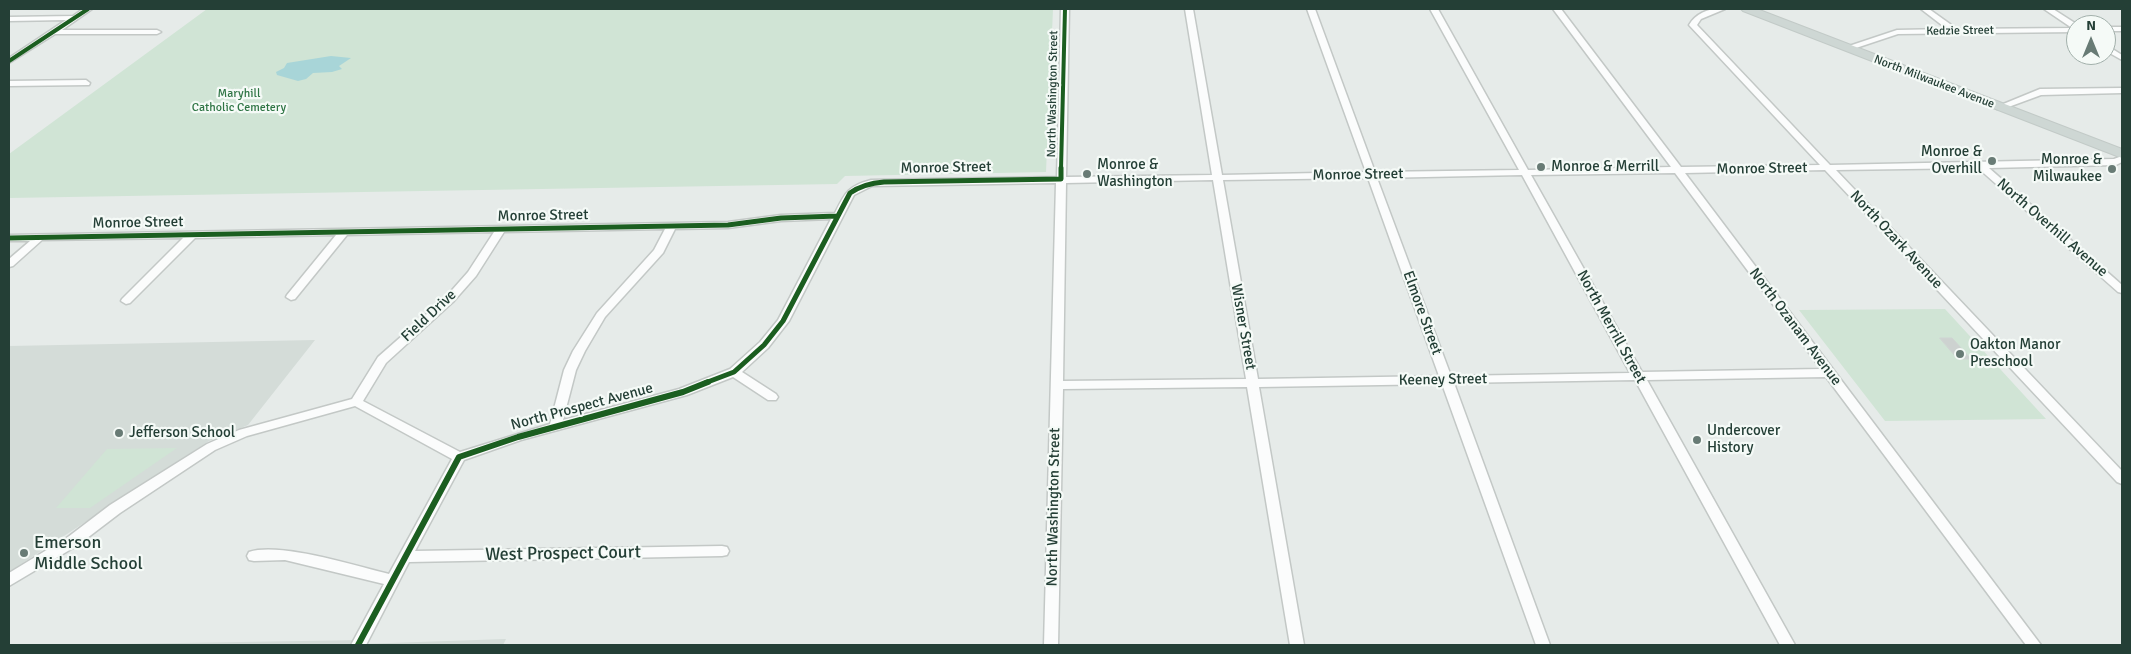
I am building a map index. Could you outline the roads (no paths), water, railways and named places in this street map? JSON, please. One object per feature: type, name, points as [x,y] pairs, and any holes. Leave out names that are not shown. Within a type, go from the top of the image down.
[{"type":"main road","name":"North Milwaukee Avenue","points":[[1747,9],[2122,154]]},
{"type":"street","points":[[9,60],[88,9]]},
{"type":"street","name":"North Washington Street","points":[[1051,645],[1065,9]]},
{"type":"street","name":"Wisner Street","points":[[1189,9],[1297,645]]},
{"type":"street","name":"Elmore Street","points":[[1311,9],[1543,645]]},
{"type":"street","name":"North Merrill Street","points":[[1434,9],[1788,645]]},
{"type":"street","name":"North Ozanam Avenue","points":[[1557,9],[2034,645]]},
{"type":"street","name":"North Ozark Avenue","points":[[1721,9],[1698,17],[1694,25],[2122,479]]},
{"type":"street","points":[[1925,9],[1955,31]]},
{"type":"street","points":[[2048,9],[2066,21]]},
{"type":"street","points":[[9,19],[73,18]]},
{"type":"street","name":"Kedzie Street","points":[[1847,48],[1889,33],[2066,28]]},
{"type":"street","points":[[52,32],[158,32]]},
{"type":"street","points":[[9,84],[86,84]]},
{"type":"street","points":[[2000,107],[2040,92],[2122,90]]},
{"type":"street","name":"Monroe Street","points":[[9,238],[728,225],[781,218],[837,216],[850,193],[871,183],[1981,166],[2116,162],[2122,159]]},
{"type":"street","name":"North Overhill Avenue","points":[[1981,166],[2122,290]]},
{"type":"street","name":"North Prospect Avenue","points":[[459,457],[555,427],[683,392],[734,372],[764,345],[783,321],[837,216]]},
{"type":"street","points":[[555,427],[570,370],[579,351],[601,315],[659,252],[671,226]]},
{"type":"street","name":"Field Drive","points":[[356,402],[382,360],[449,300],[472,274],[501,229]]},
{"type":"street","points":[[291,297],[344,232]]},
{"type":"street","points":[[126,301],[192,235]]},
{"type":"street","points":[[9,264],[39,238]]},
{"type":"street","points":[[734,372],[772,397]]},
{"type":"street","name":"Keeney Street","points":[[1056,385],[1829,373]]},
{"type":"street","points":[[9,580],[73,541],[115,509],[210,446],[225,439],[356,402],[459,457],[358,645]]},
{"type":"street","name":"West Prospect Court","points":[[405,557],[722,551]]},
{"type":"street","points":[[254,556],[284,555],[392,580]]},
{"type":"water","points":[[331,56],[351,58],[339,66],[342,69],[332,72],[313,73],[306,79],[298,81],[277,75],[276,72],[284,68],[287,63]]},
{"type":"place","name":"Monroe & Overhill","points":[[1992,161]]},
{"type":"place","name":"Monroe & Merrill","points":[[1541,167]]},
{"type":"place","name":"Monroe & Milwaukee","points":[[2112,169]]},
{"type":"place","name":"Monroe & Washington","points":[[1087,174]]},
{"type":"place","name":"Oakton Manor Preschool","points":[[1960,354]]},
{"type":"place","name":"Jefferson School","points":[[119,433]]},
{"type":"place","name":"Undercover History","points":[[1697,440]]},
{"type":"place","name":"Emerson Middle School","points":[[24,553]]},
{"type":"park label","name":"Maryhill Catholic Cemetery","points":[[239,101]]}]
